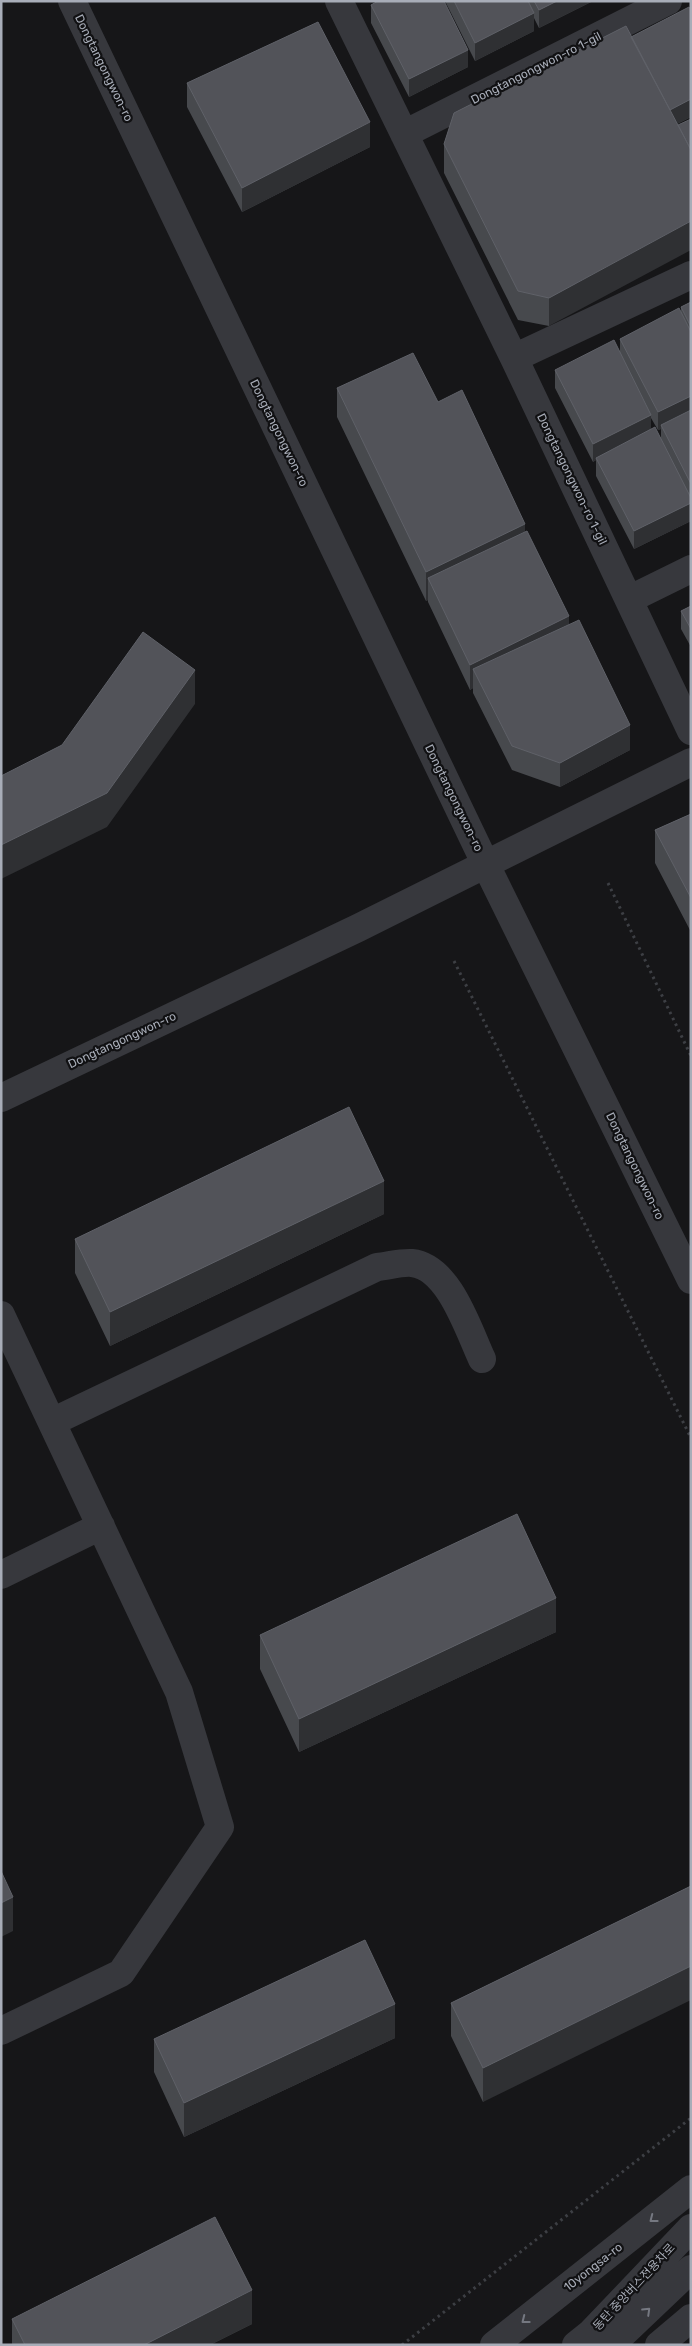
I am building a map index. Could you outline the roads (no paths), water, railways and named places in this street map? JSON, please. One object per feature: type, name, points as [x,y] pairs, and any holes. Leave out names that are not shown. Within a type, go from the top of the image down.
[{"type":"street","name":"Dongtangongwon-ro","points":[[72,1],[486,865],[691,1280]]},
{"type":"street","name":"Dongtangongwon-ro 1-gil","points":[[339,1],[514,358],[691,731]]},
{"type":"street","name":"Dongtangongwon-ro 1-gil","points":[[404,134],[668,1]]},
{"type":"street","points":[[514,358],[691,275]]},
{"type":"street","points":[[630,599],[691,569]]},
{"type":"street","points":[[486,865],[691,762]]},
{"type":"street","name":"Dongtangongwon-ro","points":[[1,1098],[486,865]]},
{"type":"street","points":[[52,1422],[377,1267],[412,1263],[430,1270],[447,1286],[482,1359]]},
{"type":"street","points":[[1,1315],[178,1692],[220,1827],[121,1973],[1,2031]]},
{"type":"street","points":[[1,1575],[101,1526]]},
{"type":"street","name":"10yongsa-ro","points":[[494,2345],[691,2189]]},
{"type":"street","name":"동탄 중앙버스전용차로","points":[[576,2345],[591,2332],[691,2228]]},
{"type":"street","name":"동탄 중앙버스전용차로","points":[[611,2345],[691,2269]]},
{"type":"street","points":[[659,2345],[691,2318]]}]
